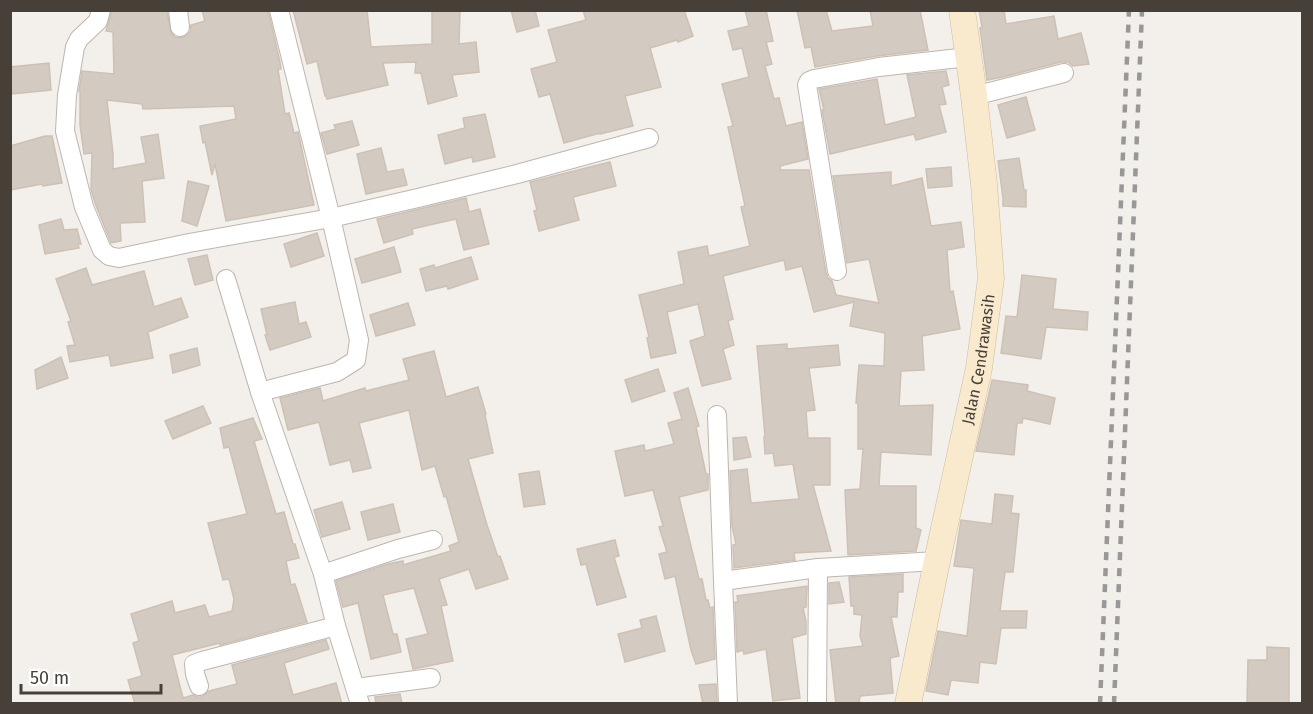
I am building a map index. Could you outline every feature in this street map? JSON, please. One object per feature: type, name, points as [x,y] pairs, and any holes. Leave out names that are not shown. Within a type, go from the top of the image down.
[{"type":"main road","name":"Jalan Cendrawasih","points":[[908,704],[979,368],[991,278],[984,184],[962,10]]},
{"type":"street","points":[[101,10],[100,19],[79,39],[75,47],[67,95],[65,131],[84,207],[102,250],[109,256],[119,258],[331,218],[517,174],[649,138]]},
{"type":"street","points":[[260,392],[337,372],[356,360],[358,340],[331,218],[279,10]]},
{"type":"street","points":[[837,271],[807,85],[809,81],[879,68],[969,57]]},
{"type":"street","points":[[974,96],[1064,73]]},
{"type":"street","points":[[226,279],[260,392],[323,574],[336,626],[358,696],[431,678]]},
{"type":"street","points":[[717,416],[728,704]]},
{"type":"street","points":[[323,574],[433,540]]},
{"type":"street","points":[[723,580],[818,568],[937,561]]},
{"type":"street","points":[[817,704],[818,568]]},
{"type":"street","points":[[199,686],[194,664],[336,626]]},
{"type":"building","points":[[112,10],[167,11],[171,33],[181,38],[190,32],[191,25],[205,21],[202,10],[268,10],[280,62],[281,69],[278,69],[285,114],[289,113],[294,133],[298,132],[314,205],[226,221],[215,164],[212,175],[200,126],[236,119],[234,106],[143,109],[142,104],[107,100],[113,169],[146,163],[141,137],[158,134],[164,178],[142,181],[145,222],[120,223],[121,241],[111,243],[91,189],[92,153],[84,154],[79,91],[82,71],[114,74],[113,32],[106,31]]},
{"type":"building","points":[[293,10],[367,10],[371,47],[432,44],[432,10],[460,10],[459,44],[476,42],[479,72],[452,75],[457,96],[428,104],[421,73],[415,73],[416,62],[383,63],[388,85],[327,99],[317,61],[307,64]]},
{"type":"building","points":[[511,10],[535,10],[539,26],[517,32]]},
{"type":"building","points":[[583,10],[684,10],[693,36],[650,48],[661,87],[625,96],[633,126],[564,143],[550,94],[539,97],[531,69],[557,62],[548,30],[586,20]]},
{"type":"building","points":[[745,10],[766,10],[773,41],[766,42],[772,64],[765,66],[774,99],[779,98],[786,126],[802,122],[808,159],[780,166],[780,170],[809,170],[826,273],[832,281],[836,295],[879,303],[869,259],[847,263],[833,176],[891,172],[891,186],[922,178],[931,226],[961,222],[964,247],[947,250],[950,292],[953,291],[960,329],[922,336],[924,370],[901,371],[899,406],[933,405],[931,455],[881,452],[879,486],[916,486],[916,528],[921,530],[916,551],[848,555],[845,490],[860,489],[863,449],[858,449],[858,403],[856,403],[859,365],[884,366],[885,333],[850,326],[854,302],[814,312],[802,266],[786,270],[784,260],[723,276],[733,319],[728,321],[734,345],[723,349],[731,379],[702,386],[690,341],[705,336],[698,304],[667,312],[676,353],[651,358],[647,338],[649,337],[639,295],[684,284],[678,252],[707,246],[709,256],[750,246],[741,207],[745,206],[728,127],[733,126],[722,84],[749,77],[742,48],[733,50],[728,31],[749,26]]},
{"type":"building","points":[[797,10],[826,10],[832,31],[873,26],[870,10],[920,10],[928,50],[815,67],[811,47],[805,48]]},
{"type":"building","points":[[979,10],[1004,10],[1006,24],[1054,16],[1058,39],[1081,33],[1089,64],[1073,66],[1068,62],[1061,62],[987,80]]},
{"type":"building","points":[[49,63],[51,90],[12,94],[10,67]]},
{"type":"building","points":[[946,71],[949,85],[942,87],[946,104],[939,105],[946,132],[916,140],[914,134],[830,154],[819,89],[877,79],[885,125],[916,117],[907,75]]},
{"type":"building","points":[[1026,97],[1035,130],[1007,138],[998,105]]},
{"type":"building","points":[[485,114],[495,157],[473,162],[472,157],[445,164],[438,135],[465,128],[463,118]]},
{"type":"building","points":[[352,121],[359,145],[327,154],[321,133],[336,129],[334,125]]},
{"type":"building","points":[[52,136],[62,183],[10,190],[10,146]]},
{"type":"building","points":[[381,148],[387,172],[403,169],[407,185],[366,194],[357,154]]},
{"type":"building","points":[[1019,158],[1024,190],[1026,190],[1026,207],[1003,206],[998,161]]},
{"type":"building","points":[[610,162],[616,186],[573,197],[579,220],[539,231],[534,211],[537,210],[530,182]]},
{"type":"building","points":[[951,167],[952,186],[928,188],[926,169]]},
{"type":"building","points":[[188,181],[209,186],[197,226],[182,221]]},
{"type":"building","points":[[466,198],[469,212],[480,209],[489,244],[464,250],[456,219],[412,229],[413,234],[384,243],[377,219]]},
{"type":"building","points":[[61,219],[64,230],[77,229],[81,244],[78,244],[79,248],[45,254],[39,225]]},
{"type":"building","points":[[317,233],[324,256],[291,267],[284,244]]},
{"type":"building","points":[[394,247],[401,272],[362,283],[355,259]]},
{"type":"building","points":[[207,255],[213,280],[195,285],[188,259]]},
{"type":"building","points":[[471,257],[478,279],[448,289],[447,286],[426,291],[420,269],[434,265],[435,268]]},
{"type":"building","points":[[86,268],[92,285],[144,271],[154,307],[181,298],[188,317],[148,332],[153,358],[111,366],[109,355],[70,362],[67,346],[75,345],[68,322],[71,321],[56,279]]},
{"type":"building","points":[[1022,275],[1056,279],[1053,309],[1088,312],[1087,330],[1046,327],[1041,359],[1001,353],[1006,316],[1017,317]]},
{"type":"building","points":[[295,302],[299,324],[306,322],[311,337],[270,350],[261,309]]},
{"type":"building","points":[[408,303],[415,325],[376,336],[370,315]]},
{"type":"building","points":[[787,344],[787,349],[838,345],[840,365],[809,368],[815,410],[806,411],[808,438],[830,438],[830,485],[813,485],[831,551],[794,553],[795,560],[734,568],[733,545],[736,544],[732,526],[730,471],[747,469],[751,503],[799,499],[793,464],[775,466],[773,453],[765,454],[757,346]]},
{"type":"building","points":[[197,348],[200,365],[173,373],[170,355]]},
{"type":"building","points":[[434,351],[446,397],[478,387],[486,414],[493,453],[468,459],[487,525],[508,579],[476,589],[469,569],[439,579],[447,605],[441,606],[453,661],[413,669],[406,639],[428,634],[414,588],[383,595],[393,634],[397,634],[401,652],[371,659],[358,603],[343,607],[336,581],[388,564],[403,561],[403,565],[451,551],[449,546],[459,542],[435,466],[422,470],[409,410],[359,423],[371,468],[353,472],[350,460],[330,465],[319,422],[288,430],[280,398],[320,388],[323,401],[365,388],[366,391],[409,380],[403,359]]},
{"type":"building","points":[[61,357],[68,378],[37,389],[35,370]]},
{"type":"building","points":[[658,369],[665,391],[632,402],[625,380]]},
{"type":"building","points":[[992,380],[1028,385],[1027,391],[1055,398],[1050,424],[1023,418],[1022,423],[1017,423],[1014,455],[976,451]]},
{"type":"building","points":[[688,388],[699,426],[696,427],[706,474],[708,474],[708,490],[679,497],[699,579],[702,579],[710,608],[713,607],[715,659],[696,664],[675,576],[665,579],[659,554],[667,552],[659,527],[663,526],[653,490],[625,496],[615,451],[644,445],[645,451],[674,444],[668,423],[682,419],[674,393]]},
{"type":"building","points":[[203,406],[211,423],[173,439],[165,421]]},
{"type":"building","points":[[253,418],[262,439],[254,441],[276,514],[284,512],[299,558],[286,561],[291,585],[295,584],[307,622],[172,655],[183,698],[193,695],[202,697],[209,691],[237,684],[232,665],[326,640],[329,649],[284,663],[293,695],[336,683],[342,704],[135,704],[128,680],[142,676],[133,643],[139,641],[131,614],[172,601],[175,613],[205,605],[209,617],[232,611],[234,599],[229,579],[223,580],[208,523],[247,514],[229,447],[224,448],[220,428]]},
{"type":"building","points":[[746,437],[751,457],[734,460],[733,438]]},
{"type":"building","points":[[539,471],[545,504],[524,507],[519,474]]},
{"type":"building","points":[[995,494],[1013,496],[1011,513],[1019,514],[1013,572],[1005,572],[1000,611],[1027,611],[1026,628],[1001,628],[996,664],[980,662],[978,683],[951,680],[948,695],[926,691],[938,631],[967,636],[974,568],[954,566],[961,520],[992,524]]},
{"type":"building","points":[[342,502],[350,529],[322,537],[314,510]]},
{"type":"building","points":[[393,504],[400,532],[368,540],[361,512]]},
{"type":"building","points":[[615,540],[619,556],[614,557],[626,597],[597,605],[586,564],[581,565],[577,549]]},
{"type":"building","points":[[903,574],[903,592],[898,592],[897,617],[891,617],[899,656],[890,658],[893,693],[860,696],[859,704],[836,704],[830,650],[863,646],[860,636],[862,615],[854,614],[854,606],[851,606],[849,577]]},
{"type":"building","points":[[839,582],[844,602],[829,604],[829,583]]},
{"type":"building","points":[[807,586],[806,607],[803,608],[806,634],[792,638],[800,698],[773,701],[766,649],[744,654],[743,650],[737,652],[735,602],[738,602],[737,596]]},
{"type":"building","points":[[656,616],[665,651],[625,662],[618,634],[642,628],[640,620]]},
{"type":"building","points":[[1267,647],[1289,648],[1289,704],[1247,704],[1248,660],[1267,660]]},
{"type":"building","points":[[716,684],[717,704],[703,704],[699,685]]},
{"type":"building","points":[[400,694],[402,704],[376,704],[375,697]]},
{"type":"railway","points":[[1100,704],[1129,10]]},
{"type":"railway","points":[[1114,704],[1142,10]]}]
